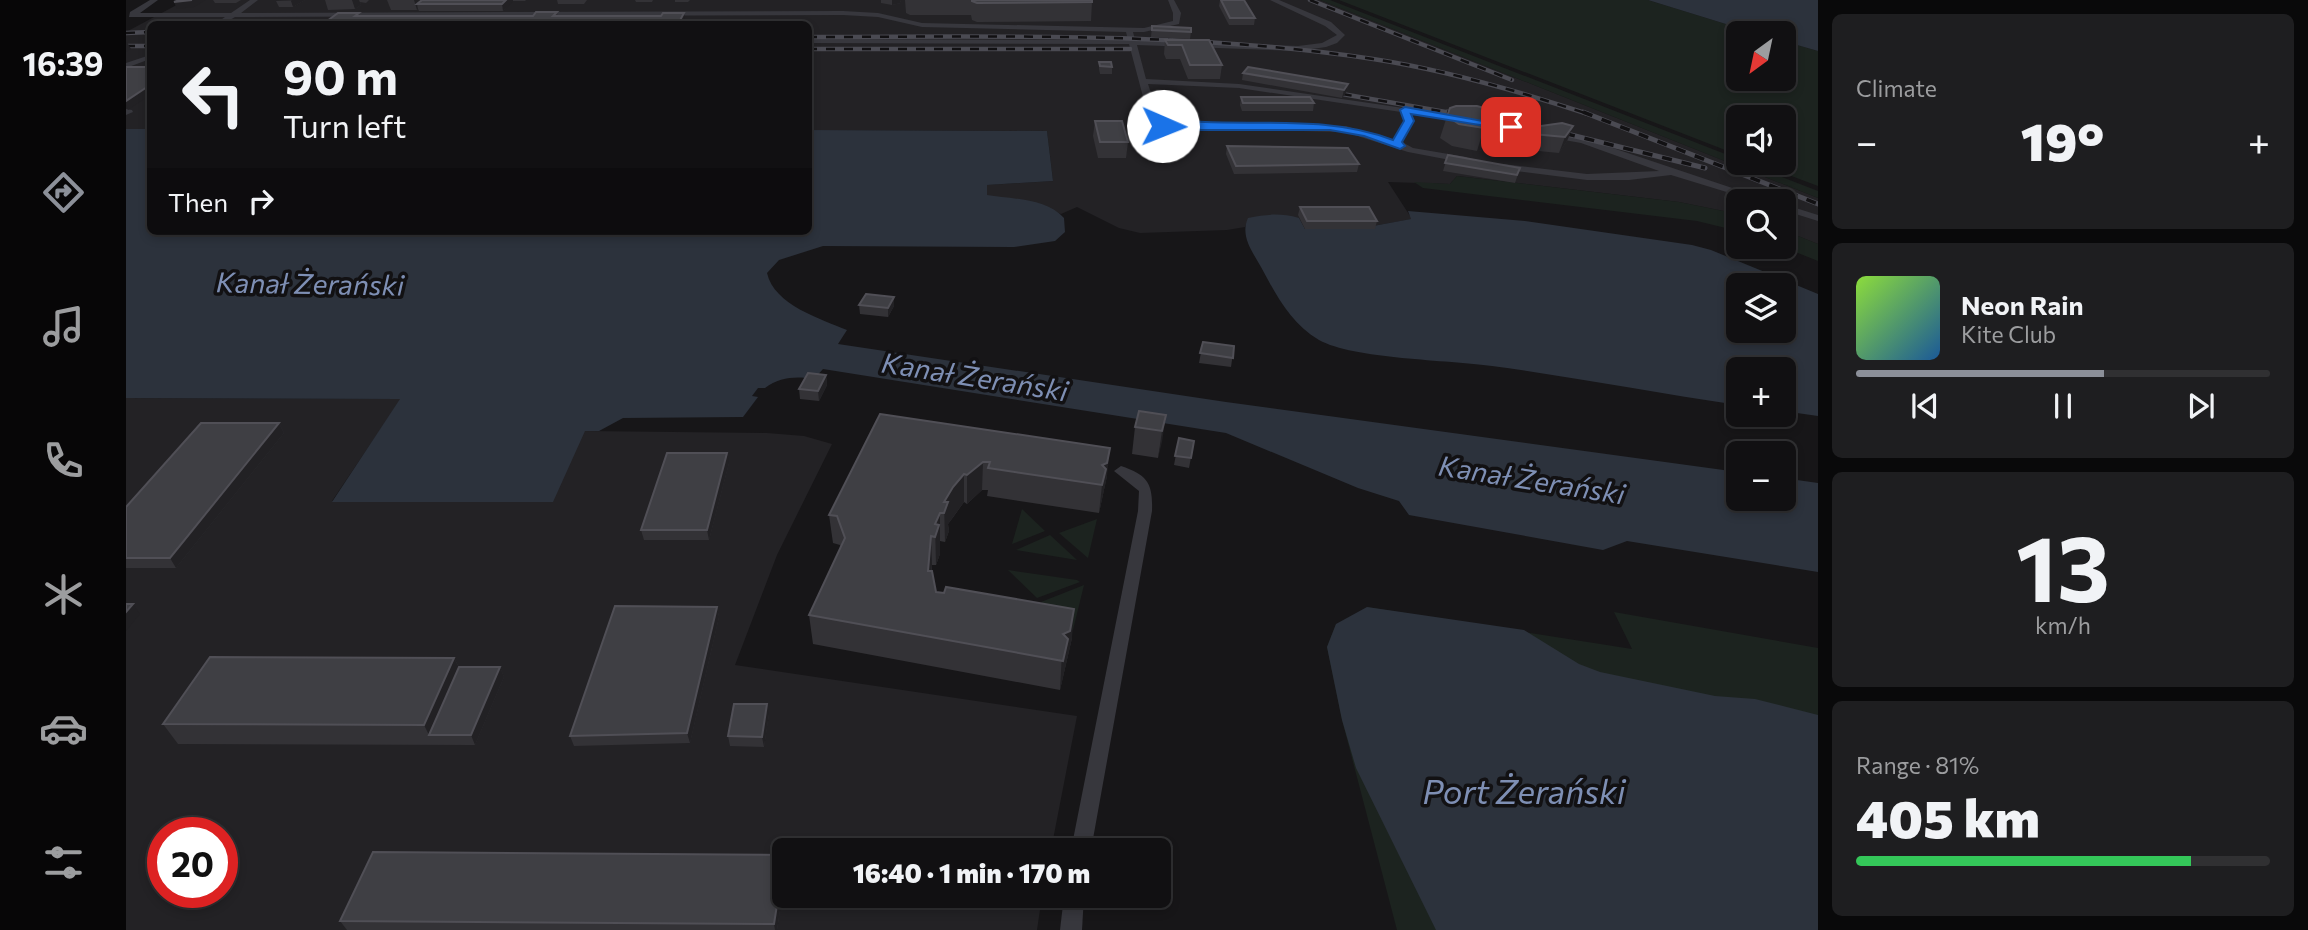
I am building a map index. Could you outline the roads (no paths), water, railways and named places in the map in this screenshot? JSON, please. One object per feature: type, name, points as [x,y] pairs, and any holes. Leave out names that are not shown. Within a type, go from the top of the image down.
[{"type":"lane","points":[[129,16],[155,0]]},
{"type":"lane","points":[[224,21],[255,0]]},
{"type":"lane","points":[[129,16],[239,13],[873,15],[922,25],[1129,30],[1154,29],[1176,22],[1177,13],[1171,0]]},
{"type":"lane","points":[[812,41],[1133,42],[1298,48],[1332,42],[1341,35],[1328,24],[1273,0]]},
{"type":"lane","points":[[873,15],[876,2]]},
{"type":"lane","points":[[1129,30],[1150,108],[1155,116],[1165,122],[1201,127],[1346,128],[1400,146],[1478,162]]},
{"type":"lane","points":[[126,66],[147,58]]},
{"type":"lane","points":[[1142,81],[1239,86],[1566,137],[1727,189]]},
{"type":"lane","points":[[1400,146],[1397,142],[1409,121],[1405,110]]},
{"type":"lane","points":[[1165,122],[1162,132],[1165,138]]},
{"type":"lane","points":[[1491,164],[1554,176],[1651,176],[1671,172]]},
{"type":"lane","points":[[1796,211],[1818,218]]},
{"type":"lane","points":[[1083,838],[1145,511],[1146,490],[1137,480],[1121,471]]},
{"type":"lane","points":[[1071,930],[1073,908]]},
{"type":"water","points":[[1648,0],[1818,0],[1818,51],[1796,45],[1796,21],[1726,21],[1726,24]]},
{"type":"water","name":"Kanał Żerański","points":[[126,129],[147,129],[147,235],[812,235],[812,130],[1047,131],[1053,181],[987,185],[987,195],[1028,200],[1057,211],[1064,218],[1065,232],[1055,241],[1014,247],[823,246],[779,260],[767,273],[771,284],[779,294],[800,309],[847,330],[838,344],[1226,402],[1726,470],[1726,511],[1796,511],[1796,480],[1818,483],[1818,572],[1627,541],[1603,550],[1409,515],[1399,501],[1358,488],[1226,433],[823,369],[814,379],[788,378],[765,388],[758,388],[752,396],[758,397],[743,417],[623,418],[599,431],[585,431],[553,502],[332,502],[400,399],[126,398]]},
{"type":"water","points":[[1408,211],[1525,221],[1711,250],[1726,256],[1726,259],[1733,259],[1767,273],[1726,273],[1726,343],[1796,343],[1796,285],[1818,294],[1818,416],[1796,413],[1796,357],[1726,357],[1726,403],[1523,370],[1377,355],[1334,346],[1309,333],[1285,308],[1251,249],[1245,231],[1248,218],[1268,215],[1299,218],[1305,229],[1374,229],[1373,226],[1411,219]]},
{"type":"water","name":"Port Żerański","points":[[1367,607],[1524,630],[1579,664],[1600,672],[1715,696],[1755,699],[1818,715],[1818,930],[1436,930],[1356,768],[1342,720],[1327,647],[1336,624]]},
{"type":"railway","points":[[1310,0],[1512,80]]},
{"type":"railway","points":[[126,33],[147,32]]},
{"type":"railway","points":[[812,37],[1091,38],[1303,50],[1373,59],[1455,75],[1588,114]]},
{"type":"railway","points":[[126,46],[147,46]]},
{"type":"railway","points":[[812,49],[1130,49]]},
{"type":"railway","points":[[1325,91],[1457,114]]},
{"type":"railway","points":[[1447,112],[1555,131],[1705,168]]},
{"type":"railway","points":[[1583,112],[1818,204]]}]
